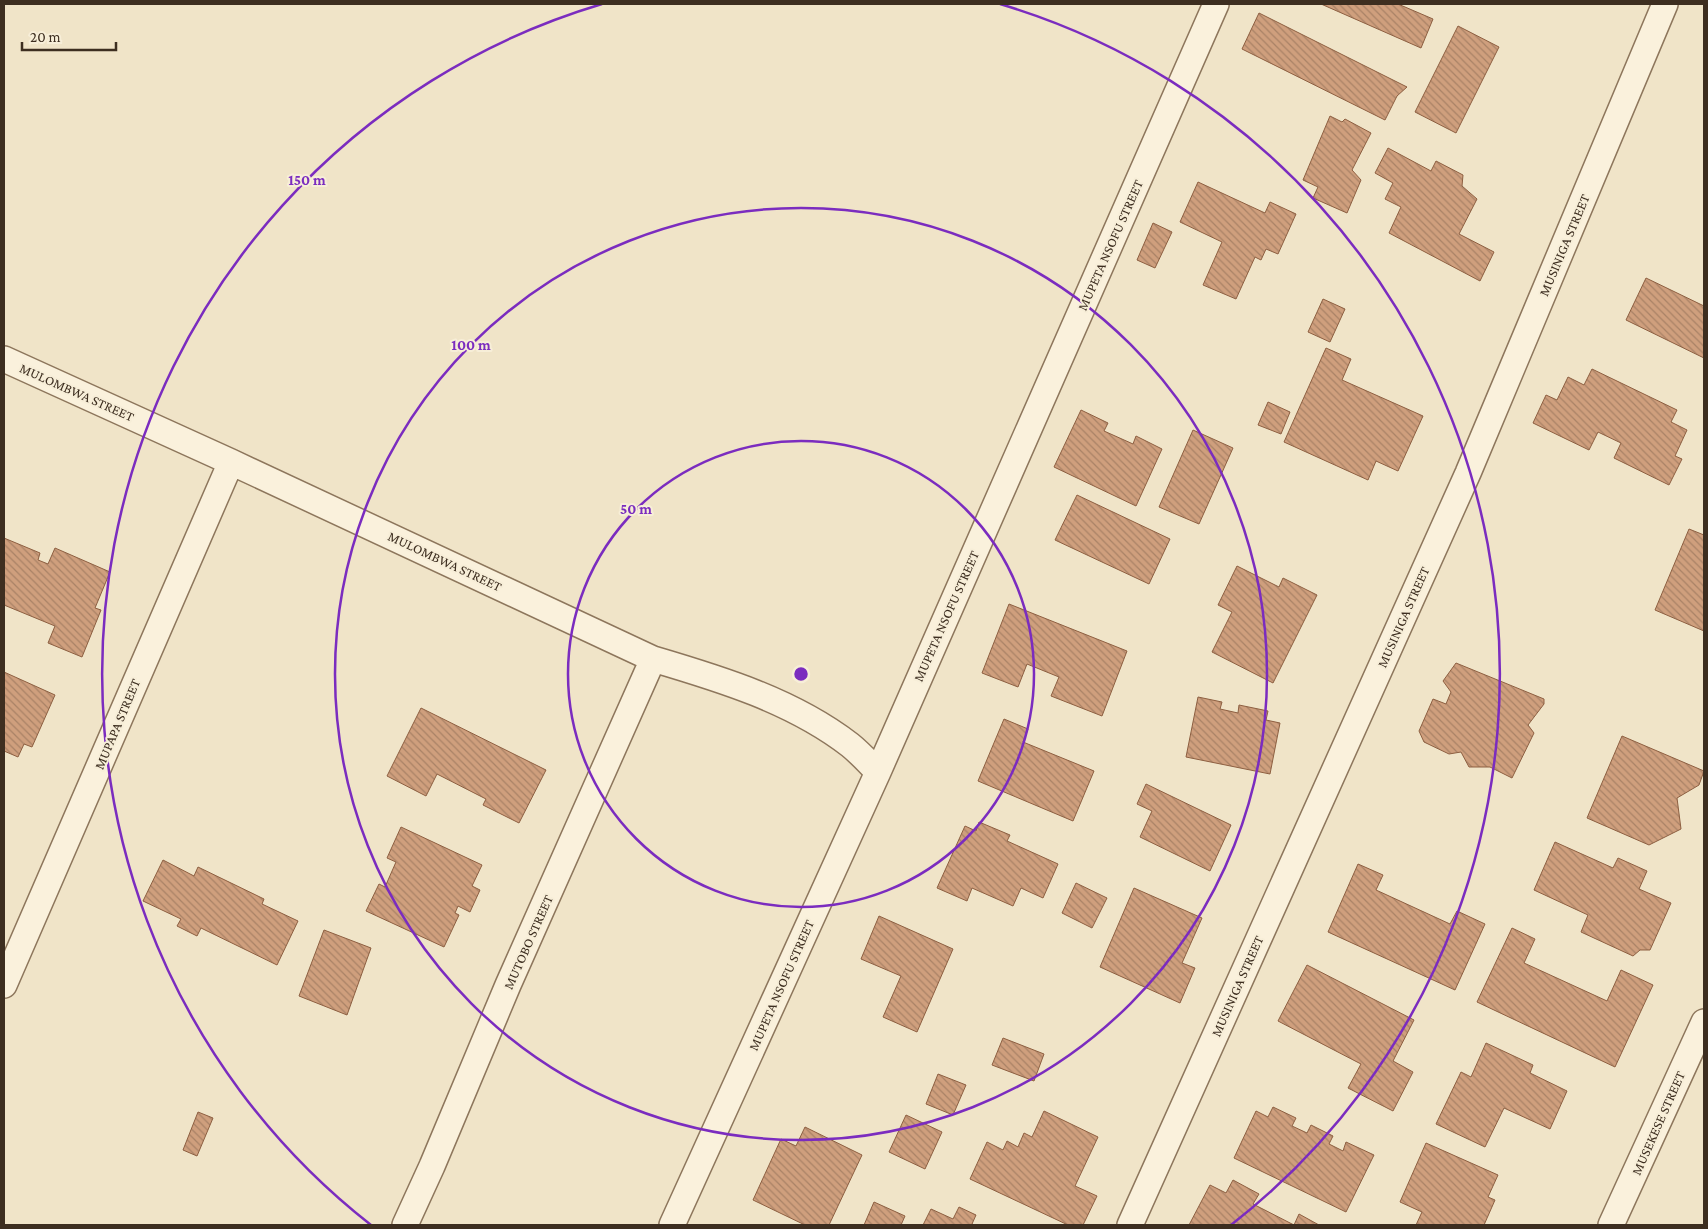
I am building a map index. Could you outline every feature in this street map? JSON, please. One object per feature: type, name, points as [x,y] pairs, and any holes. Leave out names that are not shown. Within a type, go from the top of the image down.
[{"type":"street","name":"MUPETA NSOFU STREET","points":[[672,1225],[878,772],[1216,4]]},
{"type":"street","name":"MUSINIGA STREET","points":[[1130,1225],[1464,482],[1665,4]]},
{"type":"street","name":"MULOMBWA STREET","points":[[4,360],[231,462],[653,659],[706,675],[782,704],[822,726],[851,746],[878,772]]},
{"type":"street","name":"MUPAPA STREET","points":[[4,986],[231,462]]},
{"type":"street","name":"MUTOBO STREET","points":[[404,1225],[432,1166],[512,976],[653,659]]},
{"type":"street","name":"MUSEKESE STREET","points":[[1612,1225],[1704,1022]]},
{"type":"building","points":[[1321,4],[1398,4],[1433,19],[1421,48]]},
{"type":"building","points":[[1259,13],[1407,87],[1397,96],[1385,120],[1242,49]]},
{"type":"building","points":[[1458,26],[1499,47],[1456,133],[1415,112]]},
{"type":"building","points":[[1330,116],[1342,122],[1345,119],[1371,133],[1352,170],[1361,180],[1347,213],[1313,198],[1318,187],[1303,180]]},
{"type":"building","points":[[1388,148],[1431,171],[1436,161],[1463,175],[1462,186],[1477,199],[1459,234],[1494,252],[1480,281],[1389,233],[1401,207],[1385,199],[1393,183],[1375,173]]},
{"type":"building","points":[[1198,182],[1265,213],[1270,202],[1296,214],[1278,254],[1266,249],[1261,260],[1255,257],[1236,299],[1203,285],[1222,242],[1180,222]]},
{"type":"building","points":[[1153,223],[1172,232],[1155,268],[1137,260]]},
{"type":"building","points":[[1646,278],[1704,306],[1704,358],[1626,320]]},
{"type":"building","points":[[1323,299],[1345,309],[1330,342],[1308,332]]},
{"type":"building","points":[[1326,348],[1351,359],[1342,380],[1423,416],[1398,471],[1376,461],[1368,480],[1284,442]]},
{"type":"building","points":[[1592,369],[1677,410],[1671,422],[1687,430],[1675,456],[1682,459],[1669,485],[1614,458],[1621,443],[1598,432],[1589,450],[1533,423],[1546,395],[1557,400],[1568,377],[1584,385]]},
{"type":"building","points":[[1268,402],[1290,412],[1281,434],[1258,425]]},
{"type":"building","points":[[1081,410],[1108,423],[1104,431],[1133,444],[1136,436],[1162,449],[1136,506],[1054,467]]},
{"type":"building","points":[[1193,430],[1233,448],[1199,524],[1159,507]]},
{"type":"building","points":[[1077,495],[1170,539],[1149,584],[1055,540]]},
{"type":"building","points":[[1689,529],[1704,535],[1704,631],[1655,610]]},
{"type":"building","points":[[4,538],[40,553],[38,560],[48,564],[55,548],[110,572],[95,608],[101,610],[82,657],[48,643],[55,626],[4,605]]},
{"type":"building","points":[[1237,566],[1279,587],[1283,578],[1317,595],[1273,683],[1212,652],[1232,612],[1218,605]]},
{"type":"building","points":[[1009,604],[1127,651],[1102,716],[1051,696],[1059,677],[1027,664],[1018,687],[982,673]]},
{"type":"building","points":[[1456,663],[1544,699],[1544,704],[1528,725],[1534,733],[1512,778],[1490,767],[1469,767],[1461,752],[1449,754],[1424,742],[1419,731],[1433,699],[1446,704],[1451,692],[1443,681]]},
{"type":"building","points":[[4,672],[55,695],[32,747],[24,744],[18,757],[4,751]]},
{"type":"building","points":[[1198,697],[1222,702],[1220,709],[1238,713],[1239,705],[1268,711],[1266,720],[1280,723],[1270,774],[1186,757]]},
{"type":"building","points":[[421,708],[546,770],[519,823],[483,805],[486,799],[437,774],[426,796],[387,776]]},
{"type":"building","points":[[1004,719],[1028,729],[1023,742],[1094,771],[1073,821],[978,781]]},
{"type":"building","points":[[1622,736],[1704,771],[1699,785],[1677,798],[1681,829],[1649,845],[1587,818]]},
{"type":"building","points":[[1146,784],[1231,825],[1210,871],[1140,837],[1152,811],[1137,804]]},
{"type":"building","points":[[979,822],[1010,835],[1007,841],[1058,864],[1043,898],[1021,888],[1013,906],[972,888],[967,901],[937,888],[965,826],[976,831]]},
{"type":"building","points":[[401,827],[482,865],[472,886],[480,890],[470,912],[458,906],[455,913],[459,915],[444,947],[366,911],[379,884],[385,887],[396,862],[387,858]]},
{"type":"building","points":[[1555,842],[1613,868],[1618,858],[1647,871],[1639,889],[1671,903],[1650,950],[1640,950],[1633,956],[1581,932],[1588,915],[1534,890]]},
{"type":"building","points":[[163,860],[194,876],[198,867],[264,899],[262,904],[298,921],[277,965],[201,928],[197,936],[177,926],[181,919],[143,901]]},
{"type":"building","points":[[1358,864],[1383,875],[1376,890],[1450,924],[1457,911],[1485,924],[1455,990],[1328,932]]},
{"type":"building","points":[[1076,883],[1107,898],[1092,928],[1062,913]]},
{"type":"building","points":[[1134,888],[1202,918],[1182,963],[1195,968],[1180,1003],[1100,967]]},
{"type":"building","points":[[879,916],[953,949],[917,1032],[883,1017],[901,976],[861,959]]},
{"type":"building","points":[[1512,928],[1535,939],[1524,963],[1607,1001],[1621,970],[1653,985],[1615,1067],[1477,1002]]},
{"type":"building","points":[[324,930],[371,948],[347,1015],[299,996]]},
{"type":"building","points":[[1307,965],[1414,1020],[1393,1061],[1413,1072],[1393,1111],[1348,1088],[1361,1064],[1278,1021]]},
{"type":"building","points":[[1003,1038],[1044,1054],[1034,1081],[992,1065]]},
{"type":"building","points":[[1486,1043],[1533,1065],[1530,1073],[1567,1091],[1550,1129],[1504,1108],[1485,1147],[1436,1124],[1461,1072],[1471,1077]]},
{"type":"building","points":[[938,1074],[966,1085],[953,1115],[926,1104]]},
{"type":"building","points":[[1273,1107],[1296,1118],[1292,1126],[1307,1133],[1311,1125],[1333,1136],[1329,1144],[1343,1151],[1346,1142],[1374,1155],[1346,1212],[1234,1158],[1256,1111],[1268,1117]]},
{"type":"building","points":[[1044,1111],[1098,1137],[1075,1186],[1097,1196],[1083,1225],[1068,1225],[970,1179],[987,1142],[1003,1150],[1007,1141],[1018,1147],[1024,1133],[1032,1137]]},
{"type":"building","points":[[198,1112],[213,1118],[197,1156],[183,1150]]},
{"type":"building","points":[[906,1115],[942,1132],[925,1169],[889,1152]]},
{"type":"building","points":[[805,1127],[862,1155],[829,1225],[805,1225],[753,1200],[781,1139],[796,1146]]},
{"type":"building","points":[[1426,1143],[1498,1175],[1488,1197],[1495,1200],[1484,1225],[1416,1225],[1422,1212],[1400,1202]]},
{"type":"building","points":[[1233,1180],[1259,1194],[1253,1204],[1294,1225],[1189,1225],[1210,1185],[1226,1193]]},
{"type":"building","points":[[874,1202],[905,1216],[901,1225],[864,1225]]},
{"type":"building","points":[[959,1207],[976,1215],[972,1224],[975,1225],[923,1225],[931,1209],[953,1219]]},
{"type":"building","points":[[1299,1214],[1319,1225],[1294,1225]]}]
